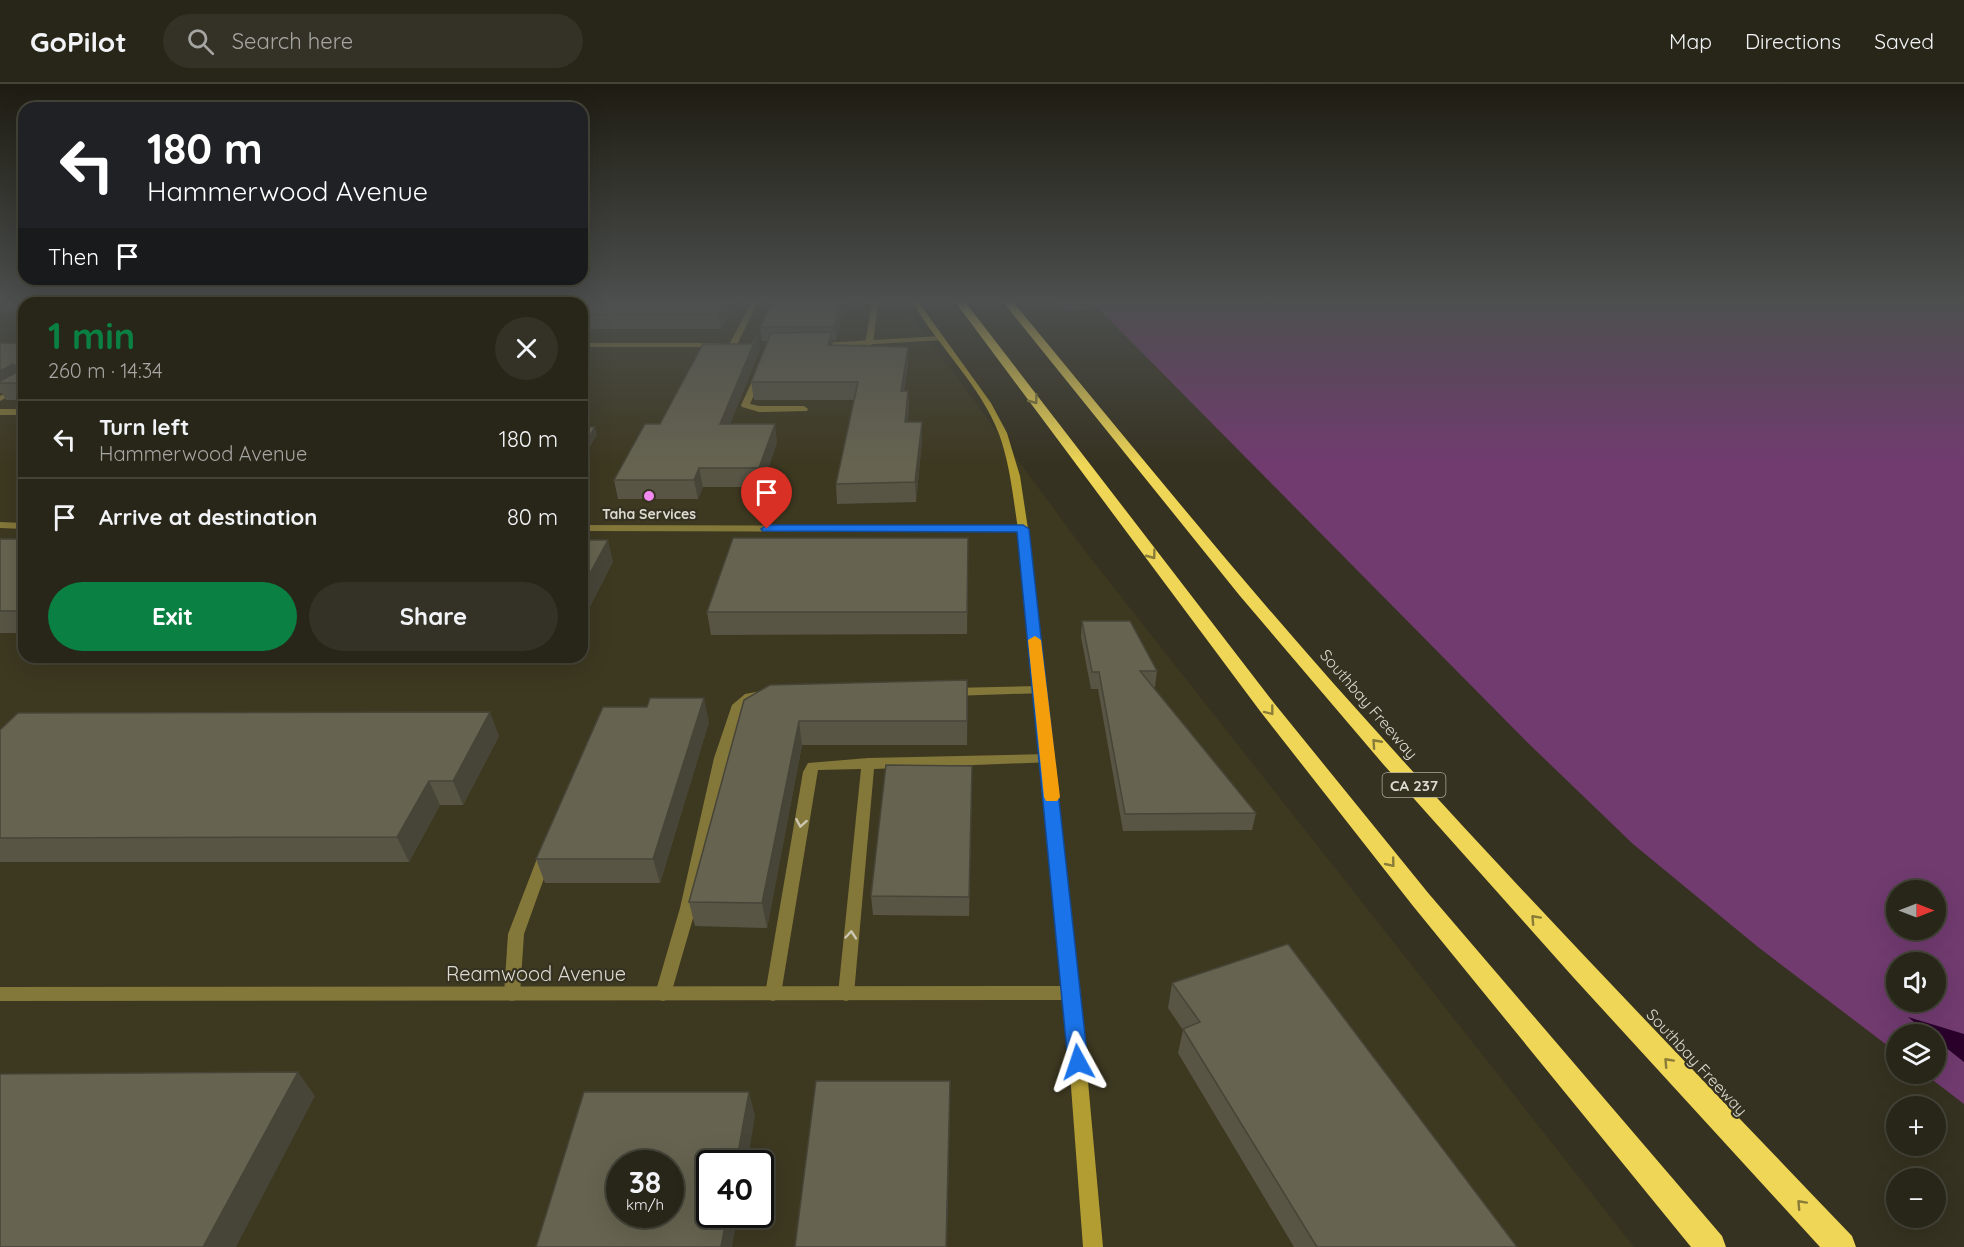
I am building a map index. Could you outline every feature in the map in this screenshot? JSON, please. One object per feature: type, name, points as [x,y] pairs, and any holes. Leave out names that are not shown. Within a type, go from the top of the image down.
[{"type":"highway","points":[[1002,357],[1267,707],[1421,900],[1711,1247]]},
{"type":"highway","name":"Southbay Freeway","points":[[1053,357],[1186,521],[1327,688],[1493,874],[1840,1247]]},
{"type":"street","points":[[954,357],[987,404],[1003,433],[1015,476],[1023,529],[1072,993],[1093,1247]]},
{"type":"street","points":[[761,368],[745,405],[759,409],[804,409]]},
{"type":"street","points":[[0,399],[18,388]]},
{"type":"street","points":[[0,412],[18,412]]},
{"type":"street","points":[[0,525],[18,526]]},
{"type":"street","points":[[588,528],[1023,529]]},
{"type":"street","points":[[932,692],[1040,690]]},
{"type":"street","points":[[663,994],[688,908],[721,758],[738,705],[749,697],[778,694]]},
{"type":"street","points":[[773,994],[808,784],[813,766],[1048,759]]},
{"type":"street","points":[[846,994],[868,763]]},
{"type":"street","points":[[512,994],[516,934],[551,842]]},
{"type":"street","name":"Reamwood Avenue","points":[[0,994],[1072,993]]},
{"type":"shaded area","points":[[0,357],[18,357],[18,663],[588,663],[588,357],[942,357],[1085,551],[1634,1247],[0,1247]]},
{"type":"shaded area","points":[[1147,357],[1964,357],[1964,1104],[1938,1084],[1946,1084],[1946,1024],[1886,1024],[1886,1044],[1758,947],[1633,844],[1527,742]]},
{"type":"shaded area","points":[[1908,1017],[1931,1024],[1917,1024]]},
{"type":"shaded area","points":[[1946,1029],[1964,1034],[1964,1062],[1946,1048]]},
{"type":"building","points":[[0,357],[18,357],[18,383],[0,383],[15,373],[16,366],[13,364],[0,371]]},
{"type":"building","points":[[696,357],[748,357],[720,424],[775,424],[759,468],[699,468],[694,480],[614,480],[645,424],[660,424]]},
{"type":"building","points":[[761,357],[906,357],[901,391],[908,391],[905,422],[922,422],[915,482],[836,484],[858,382],[751,382]]},
{"type":"building","points":[[588,427],[595,427],[588,438]]},
{"type":"building","points":[[733,538],[968,538],[967,612],[707,612]]},
{"type":"building","points":[[0,539],[18,539],[18,611],[0,611]]},
{"type":"building","points":[[588,540],[608,540],[588,577]]},
{"type":"building","points":[[1082,621],[1130,621],[1157,671],[1140,671],[1256,813],[1125,814],[1099,672],[1092,672]]},
{"type":"building","points":[[967,680],[967,721],[799,721],[762,903],[689,902],[744,700],[770,685]]},
{"type":"building","points":[[650,698],[704,698],[653,859],[536,859],[603,707],[647,707]]},
{"type":"building","points":[[490,712],[453,781],[429,781],[397,837],[0,838],[0,730],[18,713]]},
{"type":"building","points":[[886,765],[972,766],[969,897],[871,896]]},
{"type":"building","points":[[1288,944],[1517,1247],[1317,1247],[1183,1029],[1200,1022],[1172,983]]},
{"type":"building","points":[[298,1072],[203,1247],[0,1247],[0,1074]]},
{"type":"building","points":[[816,1081],[950,1081],[946,1247],[795,1247]]},
{"type":"building","points":[[584,1092],[749,1092],[739,1150],[696,1150],[696,1228],[725,1228],[721,1247],[536,1247]]},
{"type":"slow traffic","points":[[1035,640],[1052,797]]},
{"type":"place","name":"Taha Services","points":[[649,496]]},
{"type":"route","points":[[767,529],[1023,529],[1059,858],[1078,1062]]}]
